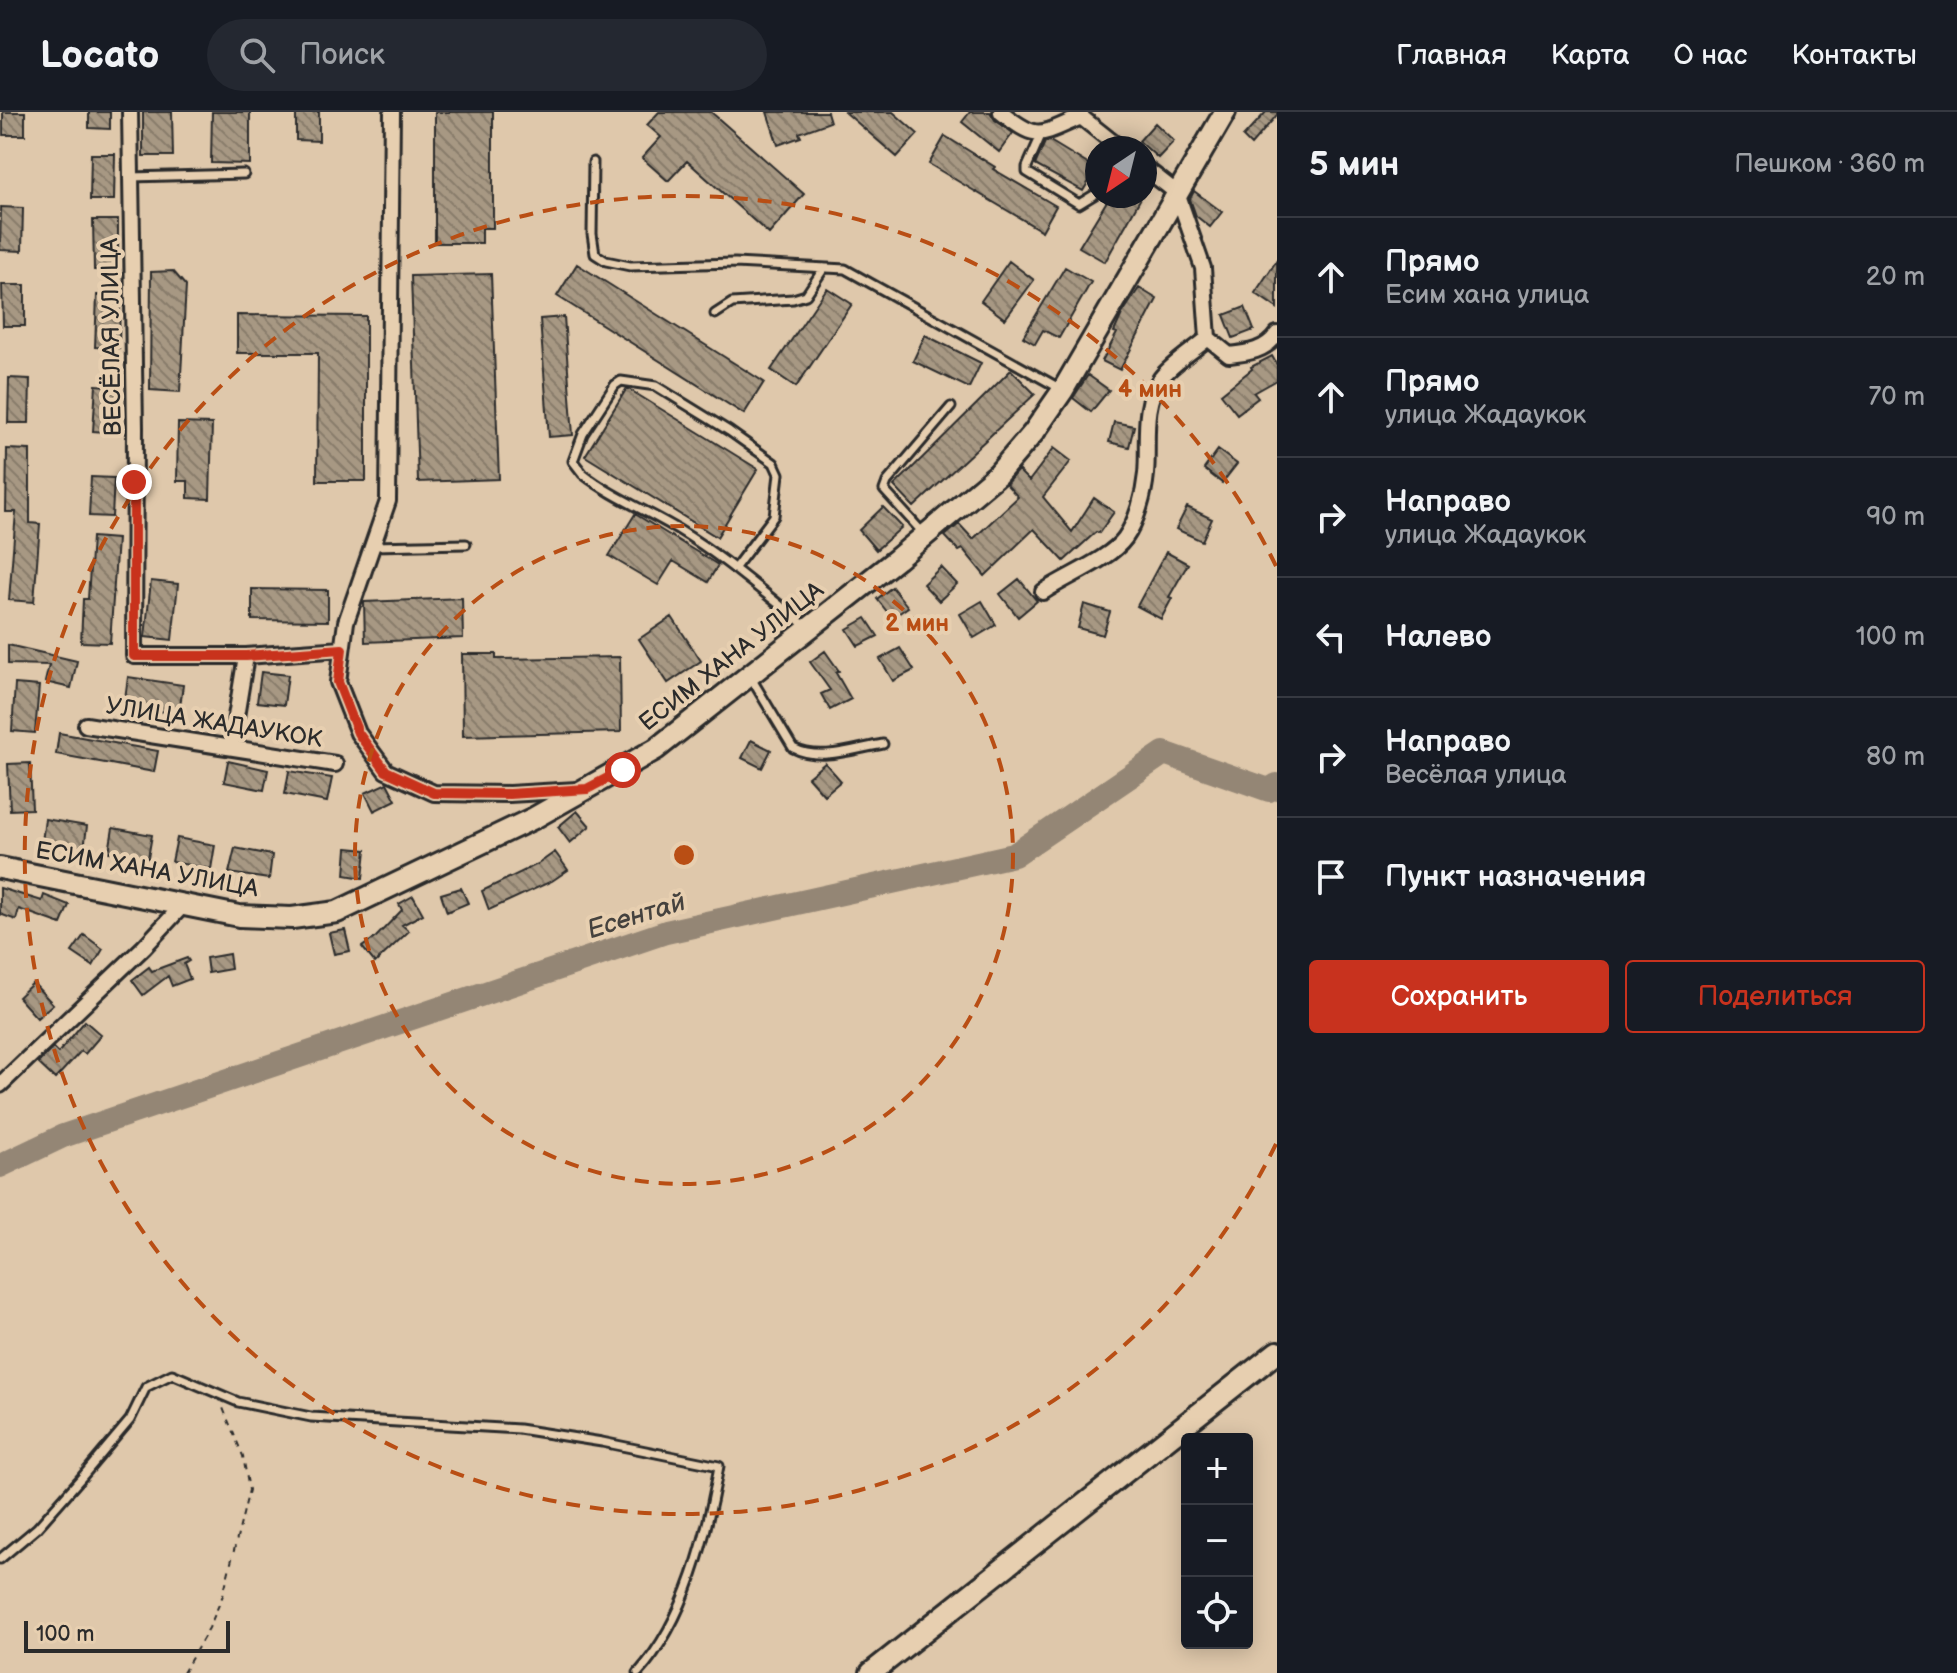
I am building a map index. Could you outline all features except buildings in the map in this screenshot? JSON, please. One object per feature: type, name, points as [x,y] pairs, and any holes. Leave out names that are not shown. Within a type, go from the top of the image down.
[{"type":"street","name":"ВЕСЁЛАЯ УЛИЦА","points":[[130,112],[135,428],[134,656],[246,656]]},
{"type":"street","name":"УЛИЦА ЖАДАУКОК","points":[[392,112],[388,501],[346,622],[338,682],[358,733],[386,771],[434,793],[509,794],[587,789]]},
{"type":"street","points":[[1001,112],[1025,131],[1042,133],[1082,114],[1107,136]]},
{"type":"street","name":"ЕСИМ ХАНА УЛИЦА","points":[[0,868],[239,916],[292,918],[337,912],[510,830],[656,749],[998,474],[1034,432],[1063,390],[1225,112]]},
{"type":"street","points":[[1157,174],[1181,186],[1203,268],[1208,338],[1229,355],[1253,352],[1277,334]]},
{"type":"street","points":[[1043,592],[1086,568],[1123,541],[1135,520],[1146,476],[1151,396],[1162,377],[1208,338]]},
{"type":"street","points":[[231,747],[246,656],[342,649]]},
{"type":"street","name":"УЛИЦА ЖАДАУКОК","points":[[86,725],[335,764]]},
{"type":"street","points":[[0,1085],[144,947],[183,905]]},
{"type":"street","points":[[871,1673],[1277,1352]]},
{"type":"lane","points":[[1042,133],[1027,172],[1079,204],[1085,200]]},
{"type":"lane","points":[[593,162],[592,234],[595,254],[606,261],[630,266],[735,263],[845,269],[1063,390]]},
{"type":"lane","points":[[131,177],[244,174]]},
{"type":"lane","points":[[715,314],[732,303],[806,295],[824,268]]},
{"type":"lane","points":[[734,569],[774,516],[779,474],[774,463],[656,386],[621,381],[615,385],[583,434],[573,461],[591,481],[679,530],[809,628]]},
{"type":"lane","points":[[925,535],[884,490],[887,482],[951,407]]},
{"type":"lane","points":[[373,546],[466,544]]},
{"type":"lane","points":[[749,676],[793,748],[805,754],[827,754],[883,744]]},
{"type":"lane","points":[[0,1559],[37,1528],[82,1477],[130,1420],[146,1387],[172,1374],[238,1402],[311,1417],[519,1429],[719,1466],[710,1516],[691,1579],[667,1631],[638,1673]]},
{"type":"path","points":[[183,1673],[209,1628],[223,1595],[249,1490],[243,1456],[222,1405],[208,1391]]},
{"type":"waterway","name":"Есентай","points":[[0,1166],[63,1136],[666,932],[1014,855],[1164,753],[1269,790],[1277,785]]},
{"type":"route","points":[[134,482],[134,656],[246,656],[342,649],[338,682],[358,733],[386,771],[434,793],[509,794],[587,789],[623,770]]}]
